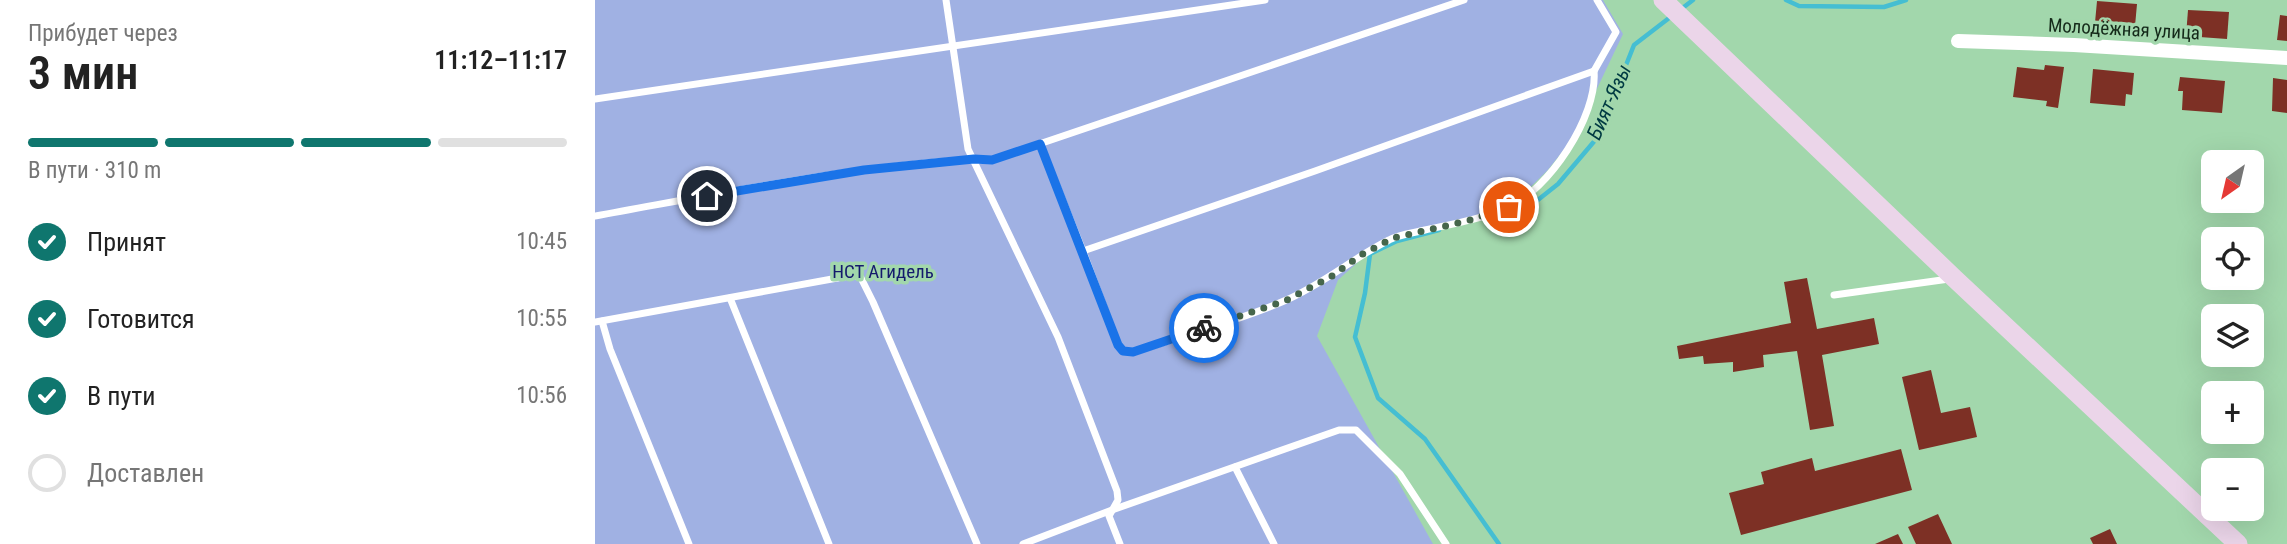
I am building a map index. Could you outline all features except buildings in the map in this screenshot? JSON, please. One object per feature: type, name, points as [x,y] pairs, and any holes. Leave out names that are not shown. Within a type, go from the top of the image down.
[{"type":"main road","points":[[1663,0],[2238,544]]},
{"type":"street","name":"Молодёжная улица","points":[[1958,41],[2287,58]]},
{"type":"lane","points":[[946,0],[968,149],[1058,337],[1117,491],[1118,500],[1109,516],[1120,544]]},
{"type":"lane","points":[[595,99],[1265,0]]},
{"type":"lane","points":[[595,216],[817,176],[974,159],[992,160],[1444,3],[1464,0]]},
{"type":"lane","points":[[1040,144],[1118,345],[1123,351],[1133,352],[1285,301],[1393,238],[1467,221],[1509,207],[1531,192],[1562,159],[1582,128],[1595,83],[1594,71],[1616,32],[1597,0]]},
{"type":"lane","points":[[1083,251],[1594,71]]},
{"type":"lane","points":[[689,544],[598,322],[854,275],[861,278],[873,302],[977,544]]},
{"type":"lane","points":[[1834,295],[1954,278]]},
{"type":"lane","points":[[730,298],[829,544]]},
{"type":"lane","points":[[1023,544],[1339,430],[1356,430],[1400,474],[1446,544]]},
{"type":"lane","points":[[1235,467],[1273,544]]},
{"type":"green space","name":"НСТ Агидель","points":[[595,0],[1603,0],[1623,34],[1574,137],[1547,171],[1519,198],[1478,216],[1377,245],[1338,280],[1317,336],[1433,544],[595,544]]},
{"type":"waterway","name":"Бият-Язы","points":[[1680,10],[1693,0]]},
{"type":"waterway","name":"Бият-Язы","points":[[1786,0],[1799,6],[1884,7],[1906,0]]},
{"type":"waterway","name":"Бият-Язы","points":[[1495,216],[1529,207],[1558,184],[1597,138],[1634,45],[1673,15]]},
{"type":"waterway","name":"Бият-Язы","points":[[1439,230],[1397,241],[1370,254],[1355,337],[1378,398],[1425,439],[1499,544]]},
{"type":"way so far","points":[[1204,328],[1285,301],[1393,238],[1467,221],[1509,207]]},
{"type":"route","points":[[707,196],[864,170],[974,159],[992,160],[1040,144],[1118,345],[1123,351],[1133,352],[1204,328]]}]
